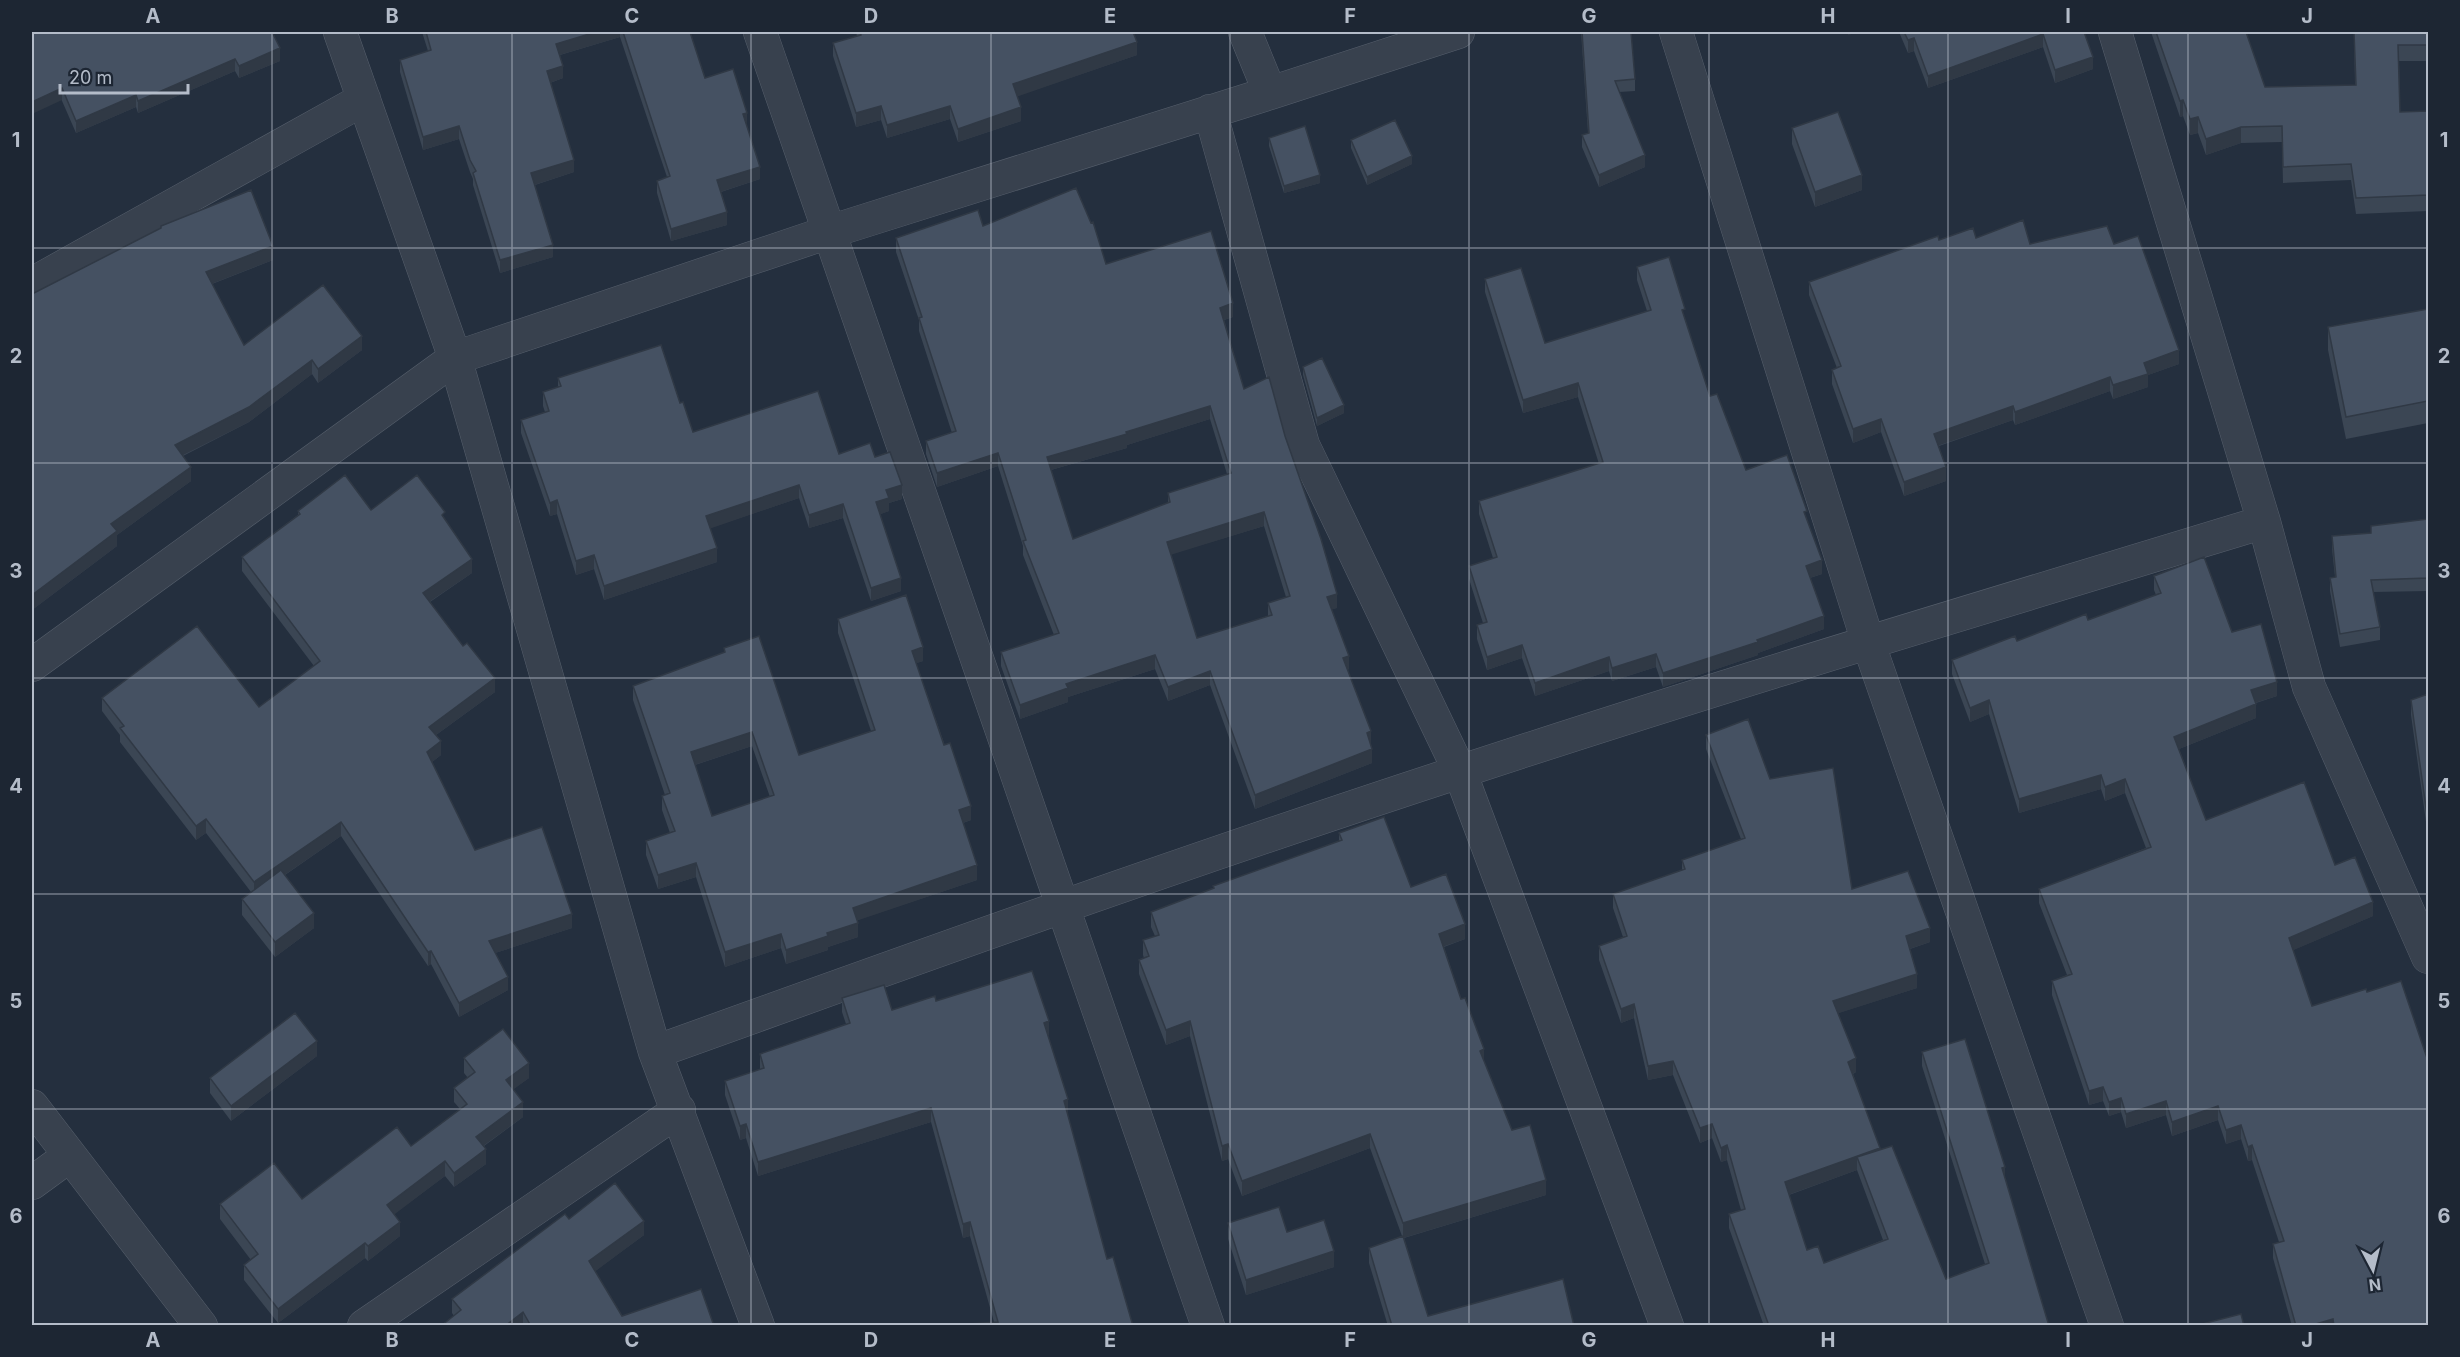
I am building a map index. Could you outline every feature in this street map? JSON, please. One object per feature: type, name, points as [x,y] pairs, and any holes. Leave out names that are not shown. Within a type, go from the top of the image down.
[{"type":"street","points":[[340,32],[455,358],[655,1052],[679,1110],[758,1326]]},
{"type":"street","points":[[760,32],[1208,1326]]},
{"type":"street","points":[[1245,32],[1270,93]]},
{"type":"street","points":[[32,664],[455,358],[829,232],[1458,32]]},
{"type":"street","points":[[1676,32],[1868,642],[2107,1326]]},
{"type":"street","points":[[2115,32],[2264,522],[2309,687],[2428,957]]},
{"type":"street","points":[[32,284],[364,99]]},
{"type":"street","points":[[1210,111],[1303,445],[1460,772],[1668,1326]]},
{"type":"street","points":[[655,1052],[1064,905],[1460,772],[1868,642],[2264,522]]},
{"type":"street","points":[[32,1106],[201,1326]]},
{"type":"street","points":[[364,1326],[679,1110]]},
{"type":"street","points":[[32,1184],[69,1156]]},
{"type":"building","points":[[32,32],[272,32],[280,48],[239,66],[235,59],[138,101],[136,95],[76,121],[62,88],[32,102]]},
{"type":"building","points":[[426,32],[596,32],[556,44],[563,66],[547,71],[574,160],[531,173],[553,245],[500,260],[473,173],[476,171],[459,126],[423,137],[400,60],[431,50]]},
{"type":"building","points":[[623,32],[690,32],[705,78],[733,69],[747,113],[743,114],[760,167],[717,180],[727,212],[671,229],[657,181],[670,176]]},
{"type":"building","points":[[860,32],[1133,32],[1137,42],[1013,84],[1021,107],[958,129],[950,106],[887,125],[881,106],[856,113],[833,43],[861,35]]},
{"type":"building","points":[[1582,32],[1631,32],[1635,79],[1615,81],[1645,155],[1599,175],[1582,135],[1589,133]]},
{"type":"building","points":[[1904,32],[2084,32],[2093,57],[2055,70],[2043,34],[1928,76],[1914,38],[1908,40]]},
{"type":"building","points":[[2156,32],[2246,32],[2265,87],[2356,85],[2354,32],[2428,32],[2428,45],[2398,45],[2400,112],[2428,111],[2428,195],[2356,198],[2351,164],[2283,167],[2282,126],[2241,127],[2206,139],[2198,117],[2190,119],[2183,100],[2180,101]]},
{"type":"building","points":[[1838,112],[1862,175],[1815,192],[1792,128]]},
{"type":"building","points":[[1395,120],[1412,156],[1367,177],[1351,140]]},
{"type":"building","points":[[1305,126],[1320,175],[1284,186],[1269,138]]},
{"type":"building","points":[[1076,188],[1091,223],[1093,222],[1106,264],[1211,231],[1233,303],[1220,308],[1244,389],[1269,377],[1285,436],[1321,539],[1337,594],[1327,597],[1349,656],[1343,658],[1371,731],[1367,733],[1372,749],[1255,795],[1210,671],[1168,687],[1155,655],[1066,684],[1068,688],[1020,705],[1001,652],[1059,633],[1023,541],[1026,540],[998,453],[937,473],[926,441],[956,431],[896,238],[978,210],[983,226]],"holes":[[[1210,406],[1231,473],[1168,493],[1170,502],[1073,539],[1047,457],[1127,434],[1126,432]],[[1264,512],[1290,596],[1268,603],[1272,615],[1197,638],[1167,542]]]},
{"type":"building","points":[[251,190],[273,246],[206,272],[244,345],[323,285],[362,336],[318,369],[312,360],[249,407],[175,445],[191,467],[111,524],[117,531],[32,595],[32,294],[161,226]]},
{"type":"building","points":[[2023,220],[2030,244],[2107,226],[2114,244],[2138,236],[2179,350],[2144,363],[2148,374],[2113,385],[2110,377],[2015,412],[2013,406],[1934,434],[1946,467],[1904,482],[1881,419],[1853,429],[1832,370],[1841,366],[1809,282],[1938,236],[1939,240],[1973,228],[1976,238]]},
{"type":"building","points":[[1669,257],[1685,309],[1682,310],[1710,396],[1717,394],[1746,470],[1787,455],[1807,511],[1804,512],[1822,560],[1806,566],[1824,616],[1757,640],[1758,642],[1663,673],[1656,654],[1612,668],[1609,657],[1535,683],[1522,645],[1487,657],[1477,625],[1487,622],[1469,566],[1497,557],[1479,501],[1603,462],[1578,383],[1523,400],[1485,279],[1521,268],[1545,343],[1651,310],[1637,267]]},
{"type":"building","points":[[2428,309],[2428,401],[2346,417],[2328,327]]},
{"type":"building","points":[[661,345],[680,403],[683,402],[693,432],[818,391],[839,454],[870,443],[875,457],[890,452],[902,485],[886,490],[889,498],[876,502],[901,578],[871,588],[843,504],[809,515],[799,485],[706,516],[717,548],[604,586],[594,555],[576,561],[557,500],[550,503],[521,420],[549,411],[543,392],[561,386],[558,378]]},
{"type":"building","points":[[1322,358],[1344,405],[1317,418],[1303,367]]},
{"type":"building","points":[[345,475],[371,510],[417,475],[445,512],[442,515],[472,559],[423,593],[463,646],[467,643],[495,678],[429,727],[441,741],[427,752],[475,850],[542,827],[572,914],[489,941],[508,977],[459,1003],[431,951],[428,952],[341,822],[254,882],[206,819],[196,826],[120,728],[124,726],[102,698],[197,626],[259,707],[320,661],[242,557],[300,514],[298,511]]},
{"type":"building","points":[[2428,519],[2428,578],[2371,580],[2380,627],[2340,634],[2330,578],[2336,577],[2332,536],[2371,533],[2371,526]]},
{"type":"building","points":[[2204,557],[2232,632],[2261,624],[2277,682],[2251,690],[2256,704],[2174,737],[2206,820],[2304,782],[2335,865],[2355,857],[2373,902],[2289,938],[2312,1006],[2401,981],[2428,1061],[2428,1326],[2334,1326],[2333,1319],[2309,1326],[2296,1326],[2273,1244],[2284,1241],[2252,1145],[2248,1147],[2241,1125],[2226,1130],[2218,1106],[2172,1122],[2166,1101],[2126,1114],[2121,1098],[2109,1102],[2103,1087],[2089,1091],[2052,981],[2072,974],[2039,889],[2151,847],[2125,779],[2105,787],[2101,775],[2019,799],[1989,700],[1970,708],[1952,660],[2015,636],[2017,641],[2086,614],[2088,620],[2161,593],[2154,576]]},
{"type":"building","points":[[906,595],[923,647],[912,651],[944,745],[950,743],[971,806],[959,810],[977,865],[853,908],[858,923],[827,933],[828,936],[786,950],[781,934],[725,952],[696,863],[658,875],[646,841],[675,831],[662,796],[670,793],[633,686],[725,652],[724,648],[759,636],[799,755],[875,730],[838,619]],"holes":[[[752,732],[774,795],[712,816],[691,752]]]},
{"type":"building","points":[[2428,694],[2428,822],[2411,700]]},
{"type":"building","points":[[1748,719],[1770,779],[1833,768],[1852,889],[1908,871],[1930,928],[1906,936],[1917,974],[1833,1001],[1856,1058],[1848,1062],[1880,1148],[1785,1182],[1807,1250],[1818,1246],[1824,1263],[1888,1239],[1857,1157],[1892,1146],[1946,1279],[1989,1263],[1922,1052],[1965,1039],[2005,1167],[2002,1168],[2049,1326],[1769,1326],[1729,1214],[1745,1209],[1727,1145],[1721,1148],[1712,1124],[1700,1128],[1673,1061],[1648,1066],[1634,1004],[1621,1009],[1599,946],[1627,936],[1613,894],[1685,869],[1682,860],[1745,838],[1706,735]]},
{"type":"building","points":[[1384,817],[1411,887],[1446,874],[1465,924],[1439,934],[1461,999],[1465,998],[1484,1049],[1480,1051],[1512,1130],[1530,1125],[1546,1180],[1403,1223],[1370,1134],[1242,1181],[1228,1144],[1222,1146],[1190,1021],[1166,1030],[1139,960],[1149,956],[1143,940],[1159,935],[1151,912],[1214,888],[1213,886],[1342,840],[1339,833]]},
{"type":"building","points":[[281,870],[314,913],[275,942],[242,899]]},
{"type":"building","points":[[1032,971],[1049,1021],[1044,1023],[1068,1099],[1064,1101],[1107,1259],[1113,1257],[1133,1326],[938,1326],[998,1322],[970,1222],[963,1224],[931,1108],[758,1162],[746,1124],[740,1126],[725,1081],[764,1068],[760,1054],[850,1023],[842,998],[884,985],[892,1010],[935,996],[936,1001]]},
{"type":"building","points":[[295,1013],[317,1041],[231,1106],[210,1078]]},
{"type":"building","points":[[503,1029],[529,1063],[506,1080],[523,1102],[476,1137],[486,1149],[454,1173],[445,1161],[387,1205],[400,1222],[368,1246],[365,1243],[278,1309],[244,1265],[258,1254],[220,1204],[274,1163],[302,1199],[397,1127],[411,1146],[467,1104],[454,1088],[475,1072],[464,1058]]},
{"type":"building","points":[[615,1183],[644,1221],[589,1261],[622,1316],[701,1289],[714,1326],[531,1326],[523,1312],[505,1326],[441,1326],[461,1310],[452,1299],[565,1214],[569,1219]]},
{"type":"building","points":[[1279,1207],[1287,1232],[1324,1220],[1334,1251],[1246,1280],[1228,1223]]},
{"type":"building","points":[[1403,1236],[1428,1316],[1563,1279],[1574,1326],[1392,1326],[1369,1248]]},
{"type":"building","points":[[2241,1314],[2244,1326],[2202,1326],[2202,1324]]}]
